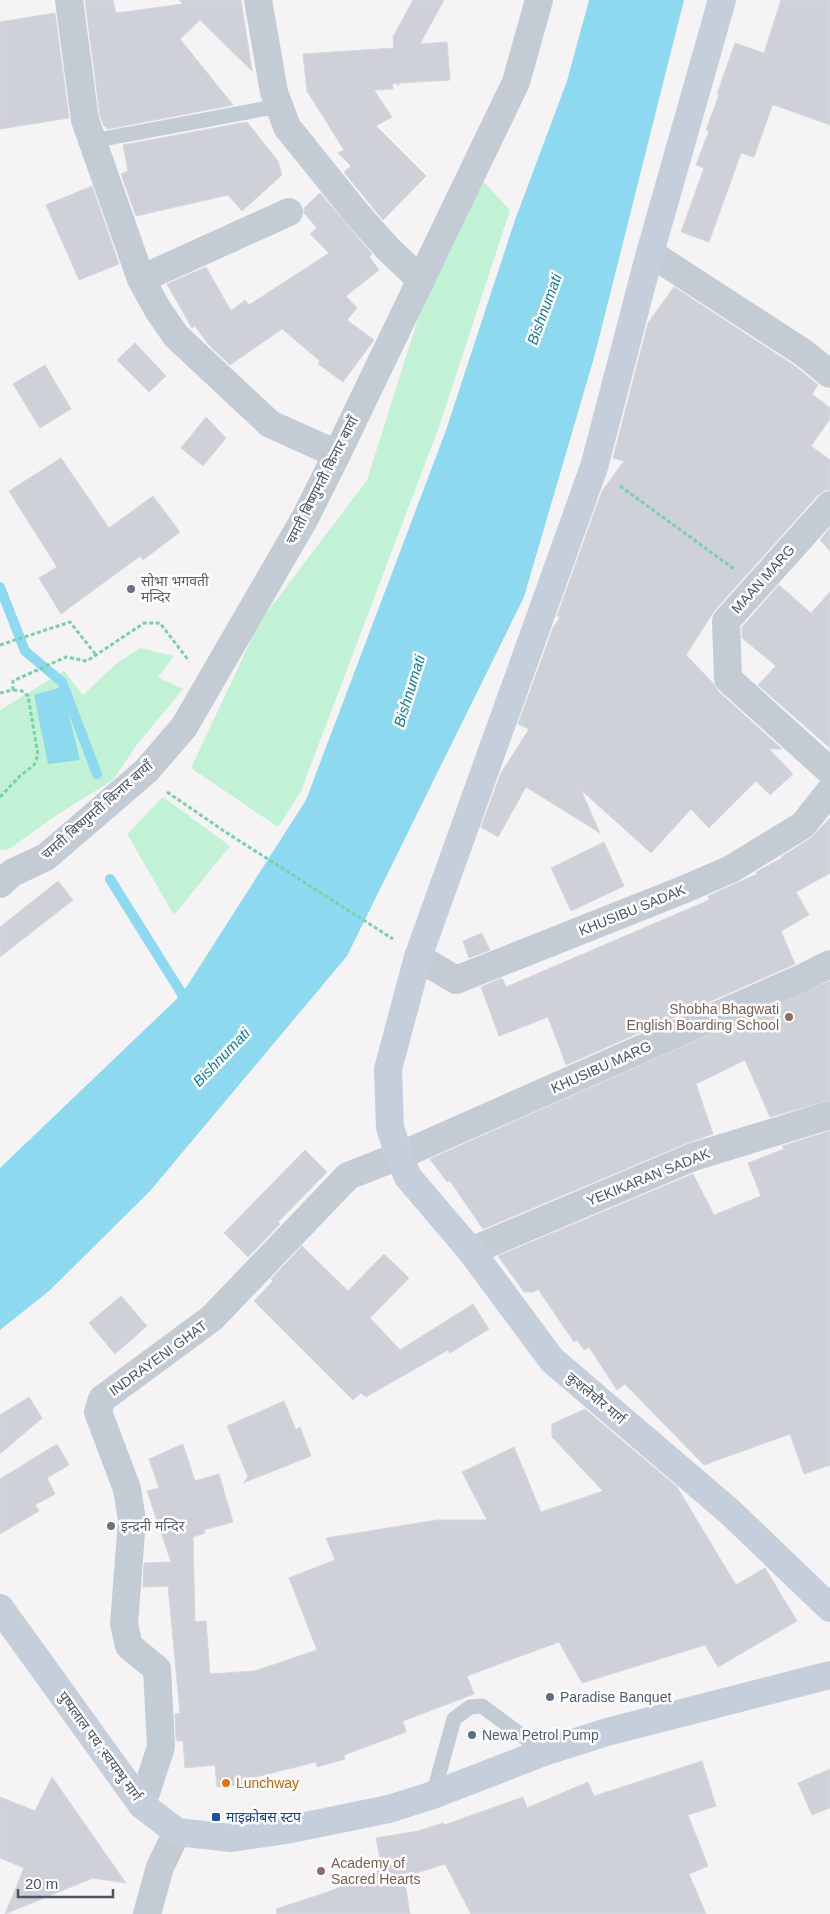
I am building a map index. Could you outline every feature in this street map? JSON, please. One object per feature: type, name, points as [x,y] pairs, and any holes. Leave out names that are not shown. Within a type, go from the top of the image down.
[{"type":"main road","name":"कुशलेचौर मार्ग","points":[[722,0],[650,253],[594,467],[418,958],[388,1069],[390,1127],[398,1156],[408,1177],[471,1251],[552,1360],[730,1512],[830,1608]]},
{"type":"main road","name":"पुष्पलाल पथ ;स्वयम्भु मार्ग","points":[[0,1608],[142,1805],[177,1832]]},
{"type":"main road","points":[[177,1832],[231,1838],[286,1830],[389,1809],[433,1795],[544,1752],[607,1732],[830,1675]]},
{"type":"street","points":[[69,0],[84,120],[141,278],[158,310],[176,336],[270,424],[337,454]]},
{"type":"street","points":[[258,0],[274,92],[287,127],[357,214],[389,250],[421,280]]},
{"type":"street","name":"चमती बिष्णुमती किनार बायाँ","points":[[0,884],[12,873],[46,857],[146,771],[184,727],[305,518],[337,454],[516,82],[540,0]]},
{"type":"street","points":[[141,278],[289,212]]},
{"type":"street","points":[[650,253],[804,352],[830,374]]},
{"type":"street","name":"MAAN MARG","points":[[830,504],[726,620],[728,679],[830,771]]},
{"type":"street","name":"KHUSIBU SADAK","points":[[418,958],[456,980],[676,893],[731,869],[803,825],[830,791]]},
{"type":"street","name":"KHUSIBU MARG","points":[[398,1156],[830,964]]},
{"type":"street","name":"YEKIKARAN SADAK","points":[[471,1251],[693,1157],[830,1115]]},
{"type":"street","name":"INDRAYENI GHAT","points":[[142,1805],[161,1747],[158,1669],[129,1646],[124,1624],[132,1520],[127,1489],[98,1412],[102,1399],[212,1318],[348,1176],[398,1156]]},
{"type":"street","points":[[148,1914],[160,1867],[177,1832]]},
{"type":"lane","points":[[92,141],[279,106]]},
{"type":"lane","points":[[433,1795],[454,1718],[470,1707],[482,1706],[544,1752]]},
{"type":"path","points":[[594,467],[756,586]]},
{"type":"path","points":[[0,645],[70,622],[97,656]]},
{"type":"path","points":[[13,690],[13,681],[66,657],[87,661],[144,623],[160,623],[208,685]]},
{"type":"path","points":[[0,693],[13,690],[22,691],[28,696],[38,755],[34,765],[20,776],[0,797]]},
{"type":"path","points":[[146,771],[167,792],[227,833],[395,940]]},
{"type":"green space","points":[[467,164],[510,210],[440,424],[301,791],[278,827],[191,768],[259,623],[367,480]]},
{"type":"green space","points":[[140,648],[174,656],[158,677],[183,689],[136,746],[113,780],[58,814],[9,849],[0,850],[0,710],[64,671],[83,695],[117,663]]},
{"type":"green space","points":[[163,797],[230,846],[174,915],[127,834]]},
{"type":"water","name":"Bishnumati","points":[[589,0],[684,0],[595,354],[524,597],[347,956],[150,1191],[49,1291],[0,1330],[0,1168],[182,994],[306,800],[445,433],[515,220],[567,81]]},
{"type":"water","points":[[62,687],[80,760],[48,764],[34,695]]},
{"type":"building","points":[[85,0],[113,0],[116,13],[183,4],[179,0],[241,0],[252,71],[200,20],[180,39],[233,105],[108,129],[104,126],[100,116]]},
{"type":"building","points":[[413,0],[444,0],[420,44],[447,42],[450,80],[399,83],[398,86],[397,83],[392,84],[393,89],[374,90],[392,117],[376,126],[426,176],[383,220],[344,172],[351,166],[338,153],[344,150],[307,91],[303,54],[394,48],[393,37]]},
{"type":"building","points":[[781,0],[830,0],[830,125],[774,105],[772,106],[754,157],[741,153],[709,242],[681,232],[704,168],[696,165],[709,131],[706,130],[735,43],[764,53]]},
{"type":"building","points":[[55,13],[69,118],[0,129],[0,22]]},
{"type":"building","points":[[247,122],[278,161],[282,175],[242,211],[228,195],[136,216],[121,174],[128,171],[123,145]]},
{"type":"building","points":[[92,186],[119,264],[79,280],[46,205]]},
{"type":"building","points":[[320,193],[372,254],[369,256],[379,270],[346,296],[357,308],[347,320],[374,340],[343,382],[318,364],[320,361],[282,329],[230,365],[208,344],[195,326],[192,328],[167,284],[206,267],[231,311],[245,300],[249,305],[329,253],[310,234],[317,228],[304,213],[304,208]]},
{"type":"building","points":[[674,287],[795,366],[818,385],[812,394],[830,408],[830,419],[811,446],[830,460],[830,490],[825,490],[818,495],[714,611],[686,655],[713,683],[718,691],[782,749],[769,749],[793,774],[770,795],[756,781],[709,828],[691,809],[651,853],[581,790],[600,833],[526,787],[498,837],[481,827],[501,773],[529,729],[518,724],[553,628],[560,617],[557,616],[602,491],[624,461],[613,458],[648,323]]},
{"type":"building","points":[[135,343],[166,376],[149,392],[117,360]]},
{"type":"building","points":[[45,365],[71,409],[40,428],[13,384]]},
{"type":"building","points":[[206,417],[226,438],[203,466],[181,448]]},
{"type":"building","points":[[61,458],[109,528],[153,496],[180,532],[143,560],[140,556],[61,614],[39,578],[57,567],[9,491]]},
{"type":"building","points":[[830,528],[830,551],[820,540]]},
{"type":"building","points":[[779,585],[811,613],[830,592],[830,748],[758,685],[776,666],[742,638],[742,627]]},
{"type":"building","points":[[830,818],[830,873],[796,892],[809,915],[781,931],[795,964],[566,1065],[548,1017],[499,1036],[481,987],[502,978],[506,987],[709,900],[708,896],[757,874],[756,872],[782,858],[811,838]]},
{"type":"building","points":[[604,842],[624,886],[571,911],[551,868]]},
{"type":"building","points":[[58,881],[73,900],[0,957],[0,927]]},
{"type":"building","points":[[482,933],[490,950],[469,958],[463,941]]},
{"type":"building","points":[[830,981],[830,1100],[770,1117],[745,1060],[696,1084],[713,1134],[687,1143],[483,1229],[450,1181],[447,1182],[430,1159]]},
{"type":"building","points":[[830,1131],[830,1465],[804,1474],[790,1434],[704,1465],[625,1384],[617,1390],[589,1347],[584,1350],[577,1340],[574,1342],[538,1289],[534,1292],[524,1292],[498,1256],[693,1174],[714,1215],[761,1196],[748,1163],[784,1149],[782,1146]]},
{"type":"building","points":[[305,1150],[327,1172],[278,1222],[280,1224],[248,1257],[224,1233]]},
{"type":"building","points":[[302,1246],[348,1291],[384,1254],[409,1278],[370,1318],[400,1350],[473,1304],[489,1329],[450,1353],[448,1350],[366,1397],[361,1393],[353,1400],[254,1301],[273,1281],[271,1279]]},
{"type":"building","points":[[121,1296],[147,1326],[115,1354],[89,1323]]},
{"type":"building","points":[[29,1397],[42,1418],[0,1454],[0,1415]]},
{"type":"building","points":[[284,1401],[296,1430],[300,1427],[311,1456],[243,1483],[248,1477],[227,1426]]},
{"type":"building","points":[[585,1409],[677,1487],[736,1585],[765,1568],[797,1621],[718,1667],[705,1645],[582,1683],[559,1642],[467,1676],[474,1694],[403,1721],[406,1732],[344,1755],[345,1759],[317,1767],[316,1762],[248,1779],[249,1784],[217,1787],[215,1765],[185,1768],[183,1741],[177,1741],[176,1739],[175,1714],[180,1713],[168,1586],[143,1587],[144,1563],[171,1562],[147,1491],[159,1488],[149,1459],[183,1444],[195,1481],[219,1474],[233,1522],[204,1530],[205,1533],[193,1537],[195,1622],[206,1621],[210,1674],[255,1671],[317,1650],[289,1578],[335,1560],[326,1538],[437,1520],[487,1520],[462,1472],[514,1447],[541,1512],[603,1491],[552,1437],[552,1424]]},
{"type":"building","points":[[57,1444],[69,1465],[47,1478],[55,1494],[35,1505],[39,1511],[0,1534],[0,1479]]},
{"type":"building","points":[[702,1761],[716,1806],[688,1815],[708,1866],[689,1874],[706,1914],[471,1914],[445,1864],[404,1877],[410,1914],[277,1914],[276,1909],[328,1892],[382,1869],[376,1838],[418,1831],[443,1823],[444,1825],[523,1797],[527,1808],[588,1782],[594,1796]]},
{"type":"building","points":[[830,1769],[830,1808],[812,1815],[798,1783]]},
{"type":"building","points":[[52,1777],[126,1883],[93,1878],[5,1914],[24,1868],[0,1858],[0,1797],[35,1811]]},
{"type":"waterway","points":[[0,587],[25,651],[62,682],[97,774]]},
{"type":"waterway","points":[[110,879],[182,994]]},
{"type":"place","name":"सोभा भगवती मन्दिर","points":[[131,589]]},
{"type":"place","name":"Shobha Bhagwati English Boarding School","points":[[789,1017]]},
{"type":"place","name":"इन्द्रनी मन्दिर","points":[[111,1526]]},
{"type":"place","name":"Paradise Banquet","points":[[550,1697]]},
{"type":"place","name":"Newa Petrol Pump","points":[[472,1735]]},
{"type":"place","name":"Lunchway","points":[[226,1783]]},
{"type":"place","name":"माइक्रोबस स्टप","points":[[216,1817]]},
{"type":"place","name":"Academy of Sacred Hearts","points":[[321,1871]]}]
